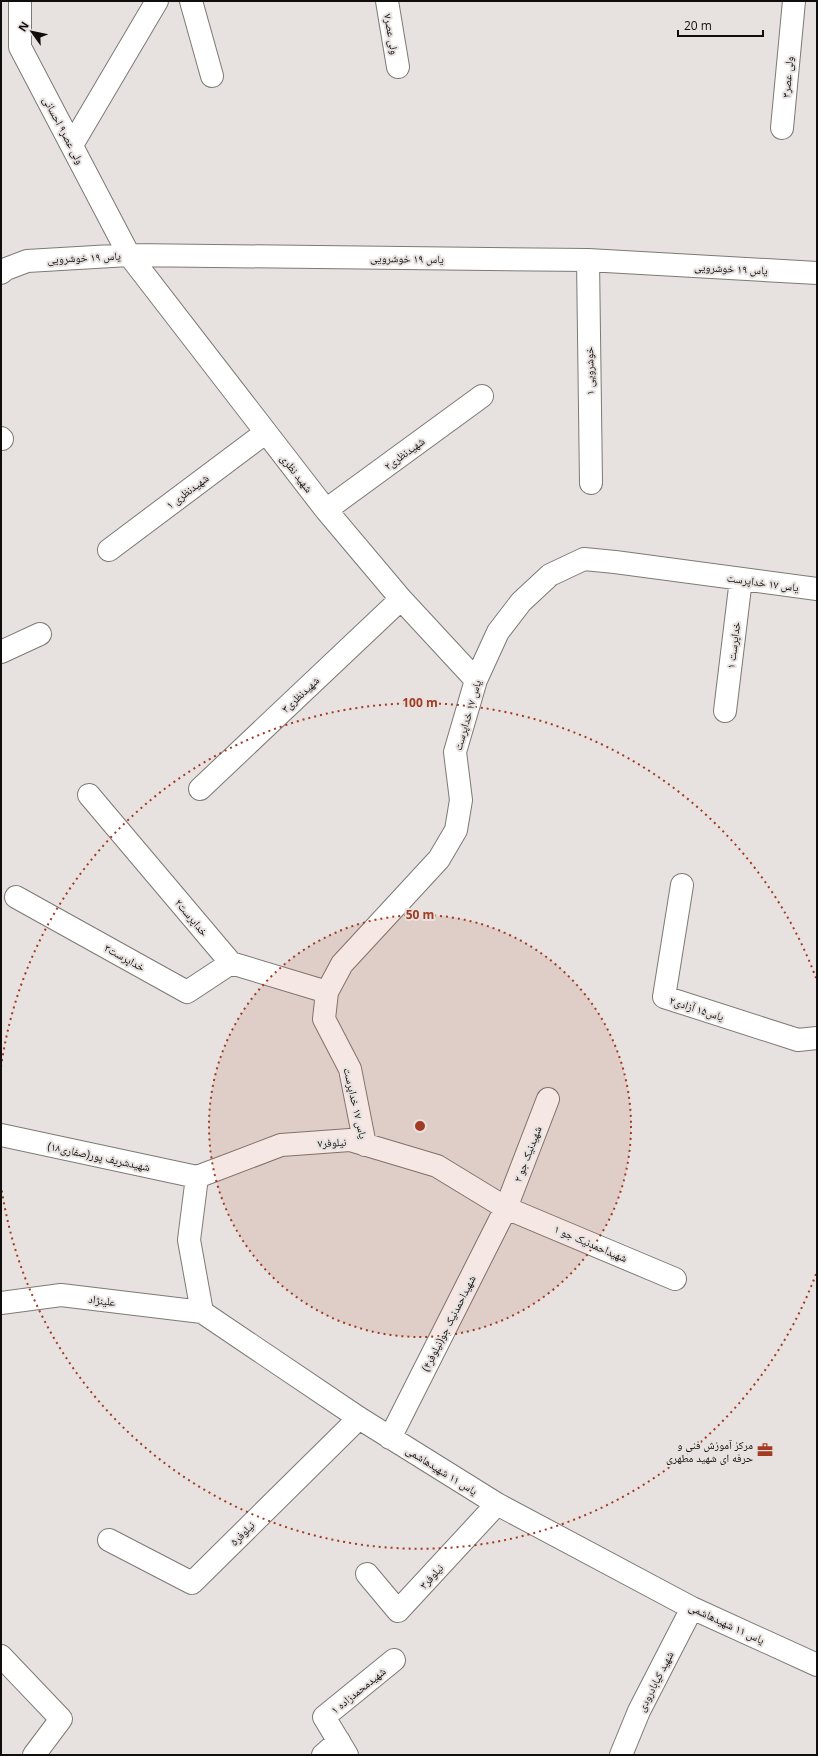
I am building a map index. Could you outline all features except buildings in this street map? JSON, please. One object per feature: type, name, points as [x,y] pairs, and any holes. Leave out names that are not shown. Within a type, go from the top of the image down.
[{"type":"street","name":"ولی عصر۹ احسانی","points":[[20,1],[20,47],[129,255]]},
{"type":"street","points":[[72,145],[157,1]]},
{"type":"street","points":[[191,1],[212,76]]},
{"type":"street","name":"ولی عصر۷","points":[[386,1],[398,67]]},
{"type":"street","name":"ولی عصر۳","points":[[782,128],[794,1]]},
{"type":"street","name":"یاس ۱۹ خوشرویی","points":[[1,274],[6,269],[26,261],[129,255],[588,260],[817,273]]},
{"type":"street","name":"شهید نظری","points":[[129,255],[326,510],[401,599],[476,680]]},
{"type":"street","name":"خوشرویی ۱","points":[[588,260],[591,483]]},
{"type":"street","name":"شهیدنظری۲","points":[[326,510],[482,396]]},
{"type":"street","name":"شهیدنظری ۱","points":[[109,550],[265,433]]},
{"type":"street","name":"یاس ۱۷ خداپرست","points":[[365,1145],[350,1069],[324,1019],[327,992],[342,964],[439,858],[456,830],[461,800],[455,752],[476,680],[498,632],[520,602],[550,575],[584,559],[817,589]]},
{"type":"street","name":"خداپرست ۱","points":[[725,711],[741,579]]},
{"type":"street","name":"شهیدنظری۳","points":[[200,789],[401,599]]},
{"type":"street","points":[[1,652],[40,634]]},
{"type":"street","name":"خداپرست۲","points":[[89,795],[231,963]]},
{"type":"street","name":"یاس۱۵ آزادی۲","points":[[682,884],[664,997],[798,1040],[817,1038]]},
{"type":"street","name":"خداپرست۳","points":[[16,897],[187,992],[231,963]]},
{"type":"street","points":[[231,963],[327,992]]},
{"type":"street","name":"شهیدنیک جو ۲","points":[[506,1208],[548,1100]]},
{"type":"street","name":"شهیدشریف پور(صفاری۱۸)","points":[[1,1135],[197,1177]]},
{"type":"street","name":"نیلوفر۷","points":[[197,1177],[281,1145],[350,1140],[437,1166],[506,1208]]},
{"type":"street","points":[[197,1177],[189,1240],[202,1312]]},
{"type":"street","name":"شهیداحمدنیک جو ۱","points":[[506,1208],[675,1279]]},
{"type":"street","name":"شهیداحمدنیک جو(نیلوفر۴)","points":[[390,1438],[506,1208]]},
{"type":"street","name":"علینژاد","points":[[1,1303],[61,1295],[202,1312]]},
{"type":"street","name":"یاس ۱۱ شهیدهاشمی","points":[[202,1312],[359,1418],[497,1504],[692,1608],[817,1665]]},
{"type":"street","name":"نیلوفر۵","points":[[108,1540],[192,1583],[359,1418]]},
{"type":"street","name":"نیلوفر۳","points":[[367,1574],[398,1612],[497,1504]]},
{"type":"street","name":"شهید کیابادرودی","points":[[621,1755],[639,1711],[692,1608]]},
{"type":"street","points":[[1,1656],[61,1719],[34,1755]]},
{"type":"street","name":"شهیدمحمدزاده ۱","points":[[336,1750],[324,1717],[394,1660]]},
{"type":"place","name":"مرکز آموزش فنی و حرفه ای شهید مطهری","points":[[765,1450]]}]
